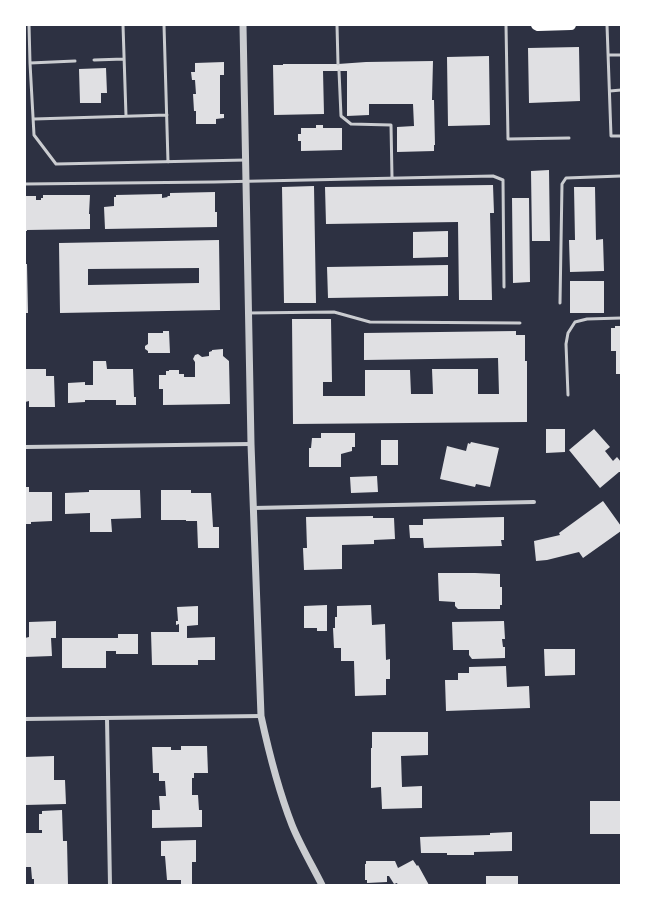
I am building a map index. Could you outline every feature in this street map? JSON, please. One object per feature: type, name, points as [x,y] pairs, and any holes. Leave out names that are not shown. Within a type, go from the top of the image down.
[{"type":"main road","points":[[537,26],[571,25]]},
{"type":"street","points":[[243,25],[250,444],[261,716],[270,759],[292,826],[322,885]]},
{"type":"street","points":[[25,447],[250,444]]},
{"type":"street","points":[[253,508],[534,502]]},
{"type":"street","points":[[25,719],[261,716]]},
{"type":"street","points":[[108,718],[110,885]]},
{"type":"lane","points":[[29,25],[34,135],[56,164],[246,160]]},
{"type":"lane","points":[[123,25],[126,116]]},
{"type":"lane","points":[[164,25],[168,162]]},
{"type":"lane","points":[[337,25],[338,64]]},
{"type":"lane","points":[[506,25],[508,139],[569,138]]},
{"type":"lane","points":[[607,25],[612,136],[621,136]]},
{"type":"lane","points":[[609,55],[621,55]]},
{"type":"lane","points":[[94,60],[124,59]]},
{"type":"lane","points":[[30,63],[75,61]]},
{"type":"lane","points":[[339,71],[341,116],[351,124],[392,124],[392,177]]},
{"type":"lane","points":[[610,91],[621,90]]},
{"type":"lane","points":[[34,119],[167,114]]},
{"type":"lane","points":[[25,184],[246,182],[392,177],[493,176],[503,180],[504,287]]},
{"type":"lane","points":[[560,303],[562,184],[566,178],[621,176]]},
{"type":"lane","points":[[248,313],[334,312],[370,322],[520,323]]},
{"type":"lane","points":[[568,395],[566,344],[568,333],[575,322],[587,319],[621,318]]},
{"type":"building","points":[[579,47],[580,101],[529,103],[528,48]]},
{"type":"building","points":[[489,56],[490,125],[448,126],[447,57]]},
{"type":"building","points":[[433,61],[432,100],[434,100],[434,151],[397,152],[397,127],[414,126],[413,104],[369,104],[369,115],[347,116],[347,71],[323,71],[324,114],[274,115],[273,65]]},
{"type":"building","points":[[224,62],[224,75],[220,75],[220,114],[224,114],[224,118],[216,119],[216,124],[196,124],[196,111],[194,111],[193,94],[196,94],[195,80],[192,80],[191,72],[195,72],[195,63]]},
{"type":"building","points":[[106,68],[107,93],[101,93],[101,103],[80,103],[79,69]]},
{"type":"building","points":[[316,125],[323,125],[323,128],[342,128],[342,150],[301,151],[301,141],[298,141],[298,134],[301,134],[301,128],[316,128]]},
{"type":"building","points":[[549,170],[550,241],[532,241],[531,171]]},
{"type":"building","points":[[493,185],[494,213],[490,213],[492,300],[459,300],[458,222],[326,224],[325,187]]},
{"type":"building","points":[[314,186],[316,303],[284,303],[282,187]]},
{"type":"building","points":[[574,187],[595,187],[596,240],[603,239],[604,271],[570,272],[569,240],[575,240]]},
{"type":"building","points":[[215,192],[217,227],[105,229],[104,207],[114,206],[114,197],[116,197],[116,195],[162,194],[162,198],[170,196],[170,193]]},
{"type":"building","points":[[43,195],[90,195],[90,229],[25,231],[25,196],[36,196],[36,200],[41,200]]},
{"type":"building","points":[[512,198],[529,198],[530,282],[513,283]]},
{"type":"building","points":[[448,231],[448,257],[413,258],[413,232]]},
{"type":"building","points":[[219,240],[220,310],[60,313],[59,243]],"holes":[[[199,268],[199,283],[88,285],[88,269]]]},
{"type":"building","points":[[25,264],[27,264],[28,313],[25,313]]},
{"type":"building","points":[[448,265],[448,296],[328,298],[327,267]]},
{"type":"building","points":[[570,281],[604,281],[604,313],[570,313]]},
{"type":"building","points":[[292,319],[331,319],[332,382],[323,382],[323,396],[365,396],[365,370],[410,370],[411,394],[433,394],[432,369],[478,369],[478,394],[499,394],[498,358],[364,360],[364,333],[516,331],[516,335],[525,335],[525,361],[527,361],[527,422],[293,424]]},
{"type":"building","points":[[615,326],[621,326],[621,374],[616,374],[616,351],[611,351],[611,328],[615,328]]},
{"type":"building","points":[[163,331],[169,331],[170,353],[148,353],[145,346],[148,344],[148,333],[163,333]]},
{"type":"building","points":[[223,349],[223,356],[229,361],[230,404],[163,405],[163,389],[159,389],[159,375],[166,375],[166,371],[169,370],[179,370],[179,374],[184,374],[184,377],[195,377],[195,362],[193,359],[195,355],[198,354],[202,357],[209,356],[209,352],[212,350]]},
{"type":"building","points":[[93,361],[106,361],[107,369],[133,369],[134,397],[136,397],[136,405],[116,405],[116,400],[85,400],[85,402],[68,403],[68,383],[85,382],[85,385],[93,385]]},
{"type":"building","points":[[25,369],[46,369],[46,376],[54,376],[55,407],[29,407],[29,401],[25,402]]},
{"type":"building","points":[[546,429],[565,429],[565,452],[546,453]]},
{"type":"building","points":[[594,429],[610,447],[605,451],[613,461],[617,457],[621,462],[621,472],[619,472],[600,488],[569,450]]},
{"type":"building","points":[[321,433],[355,433],[355,447],[352,447],[352,451],[341,454],[341,467],[309,467],[309,448],[311,448],[312,438],[321,438]]},
{"type":"building","points":[[381,440],[398,440],[398,465],[381,465]]},
{"type":"building","points":[[471,442],[499,448],[490,487],[476,484],[475,487],[440,479],[447,446],[466,451],[468,443],[470,444]]},
{"type":"building","points":[[377,476],[378,492],[351,493],[350,477]]},
{"type":"building","points":[[25,487],[29,487],[29,492],[52,492],[52,521],[31,522],[31,524],[25,524]]},
{"type":"building","points":[[89,490],[140,490],[141,518],[111,519],[112,532],[90,532],[90,513],[65,514],[65,493],[89,492]]},
{"type":"building","points":[[161,490],[191,490],[191,493],[211,493],[213,527],[219,527],[219,548],[198,548],[197,521],[161,520]]},
{"type":"building","points":[[603,501],[621,526],[621,531],[583,558],[579,552],[547,560],[536,561],[534,541],[560,535],[559,533]]},
{"type":"building","points":[[373,516],[373,518],[394,518],[395,539],[374,540],[374,544],[342,545],[342,569],[304,570],[303,548],[307,548],[306,517]]},
{"type":"building","points":[[504,517],[504,540],[501,540],[502,546],[424,548],[423,538],[410,538],[409,525],[423,525],[423,519]]},
{"type":"building","points":[[438,573],[500,574],[502,605],[500,605],[500,609],[458,609],[455,606],[455,602],[439,601]]},
{"type":"building","points":[[327,605],[327,631],[317,631],[317,628],[304,628],[304,606]]},
{"type":"building","points":[[371,605],[372,625],[385,624],[386,660],[390,659],[390,679],[386,679],[386,695],[355,696],[354,661],[341,661],[341,648],[334,648],[333,628],[335,628],[335,617],[337,617],[337,606]]},
{"type":"building","points":[[198,606],[198,625],[187,626],[187,638],[215,637],[215,660],[198,660],[198,665],[152,665],[151,632],[179,632],[179,624],[176,625],[176,621],[178,621],[177,607]]},
{"type":"building","points":[[56,621],[56,638],[51,638],[52,656],[25,657],[25,638],[29,637],[29,622]]},
{"type":"building","points":[[504,621],[505,639],[502,639],[503,647],[505,647],[505,658],[472,659],[469,655],[469,650],[453,650],[452,622]]},
{"type":"building","points":[[118,634],[138,634],[138,654],[116,654],[116,651],[106,651],[106,668],[62,668],[62,638],[118,638]]},
{"type":"building","points":[[544,649],[575,649],[575,675],[545,676]]},
{"type":"building","points":[[506,666],[507,687],[529,686],[530,708],[446,711],[445,680],[458,680],[458,673],[469,673],[469,667]]},
{"type":"building","points":[[372,732],[428,732],[428,755],[401,756],[402,787],[422,786],[422,808],[382,809],[381,787],[371,788]]},
{"type":"building","points":[[181,746],[207,746],[208,773],[194,773],[194,778],[192,778],[192,795],[198,795],[199,810],[202,810],[202,827],[152,828],[152,810],[160,810],[159,796],[166,796],[165,781],[159,781],[159,773],[153,773],[152,747],[171,747],[171,750],[181,750]]},
{"type":"building","points":[[54,756],[54,780],[65,780],[66,804],[25,805],[25,757]]},
{"type":"building","points":[[590,801],[621,801],[621,834],[590,834]]},
{"type":"building","points":[[62,810],[63,841],[67,841],[68,885],[34,885],[31,867],[25,867],[25,833],[42,833],[42,830],[39,830],[39,814],[42,814],[42,811]]},
{"type":"building","points":[[512,832],[512,851],[474,852],[474,855],[421,853],[420,837],[490,835],[490,833]]},
{"type":"building","points":[[196,840],[196,862],[192,862],[192,885],[181,885],[181,880],[167,880],[165,856],[161,856],[161,841]]},
{"type":"building","points":[[413,860],[417,866],[418,865],[429,885],[398,885],[397,883],[394,884],[389,876],[387,876],[387,882],[367,883],[367,880],[365,880],[366,861],[395,861],[398,868]]},
{"type":"building","points":[[486,876],[518,876],[518,885],[486,885]]}]
